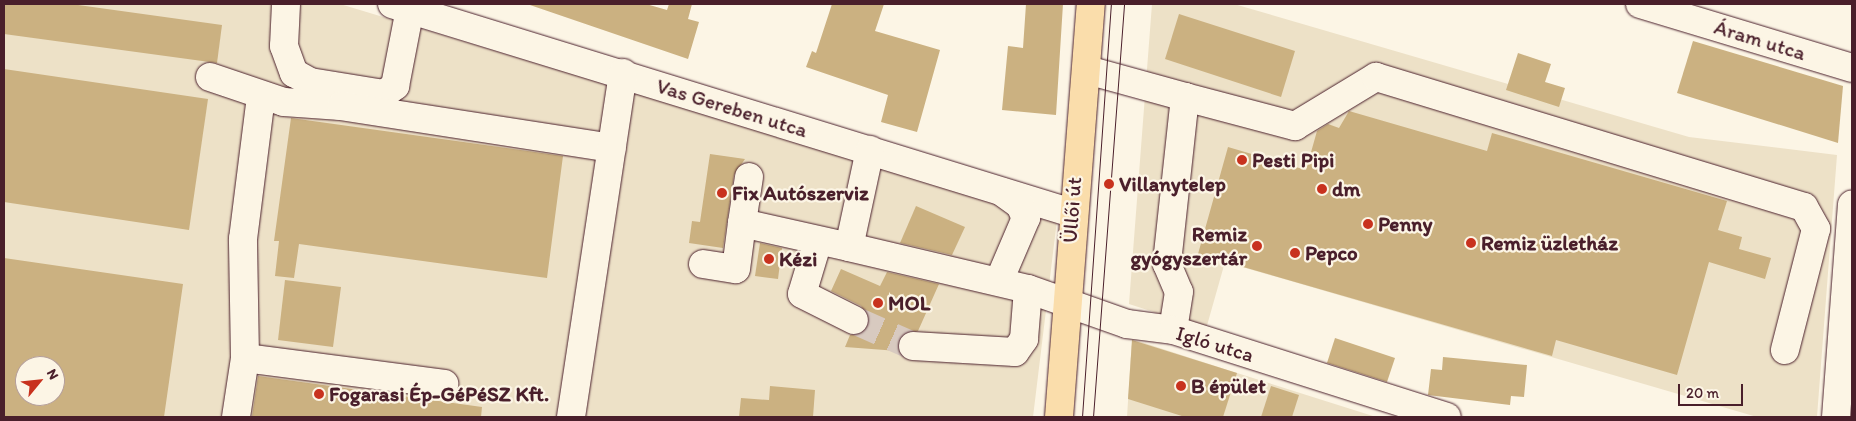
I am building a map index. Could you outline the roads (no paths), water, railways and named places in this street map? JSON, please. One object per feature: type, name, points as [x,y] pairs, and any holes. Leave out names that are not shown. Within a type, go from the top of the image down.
[{"type":"main road","name":"Üllői út","points":[[1059,417],[1072,213],[1091,4]]},
{"type":"street","points":[[286,4],[284,46],[294,73],[310,82],[384,94],[395,86],[401,6]]},
{"type":"street","name":"Áram utca","points":[[1640,4],[1852,68]]},
{"type":"street","name":"Vas Gereben utca","points":[[401,6],[1072,213]]},
{"type":"street","points":[[1086,70],[1295,126],[1376,77],[1804,207],[1816,229],[1786,350]]},
{"type":"street","points":[[571,417],[623,73]]},
{"type":"street","points":[[210,77],[261,97],[612,148]]},
{"type":"street","points":[[236,417],[245,358],[243,239],[261,97]]},
{"type":"street","points":[[1172,330],[1179,292],[1166,264],[1185,97]]},
{"type":"street","points":[[849,248],[870,150]]},
{"type":"street","points":[[703,264],[736,270],[749,176]]},
{"type":"street","points":[[998,190],[1020,205],[1026,218],[999,281]]},
{"type":"street","points":[[1836,417],[1848,321],[1852,205]]},
{"type":"street","name":"Igló utca","points":[[742,224],[999,281],[1028,289],[1127,324],[1172,330],[1447,417]]},
{"type":"street","points":[[818,241],[802,294],[854,320]]},
{"type":"street","points":[[913,346],[1015,352],[1024,339],[1028,289]]},
{"type":"street","points":[[245,358],[444,384]]},
{"type":"tunnel","points":[[854,320],[913,346]]},
{"type":"tram line","points":[[1082,417],[1111,4]]},
{"type":"tram line","points":[[1093,417],[1124,4]]},
{"type":"place","name":"Pesti Pipi","points":[[1242,160]]},
{"type":"place","name":"Villanytelep","points":[[1109,184]]},
{"type":"place","name":"dm","points":[[1322,189]]},
{"type":"place","name":"Fix Autószerviz","points":[[722,193]]},
{"type":"place","name":"Penny","points":[[1368,224]]},
{"type":"place","name":"Remiz üzletház","points":[[1471,243]]},
{"type":"place","name":"Remiz gyógyszertár","points":[[1257,246]]},
{"type":"place","name":"Pepco","points":[[1295,253]]},
{"type":"place","name":"Kézi","points":[[769,259]]},
{"type":"place","name":"MOL","points":[[878,303]]},
{"type":"place","name":"B épület","points":[[1181,386]]},
{"type":"place","name":"Fogarasi Ép-GéPéSZ Kft.","points":[[319,394]]}]
